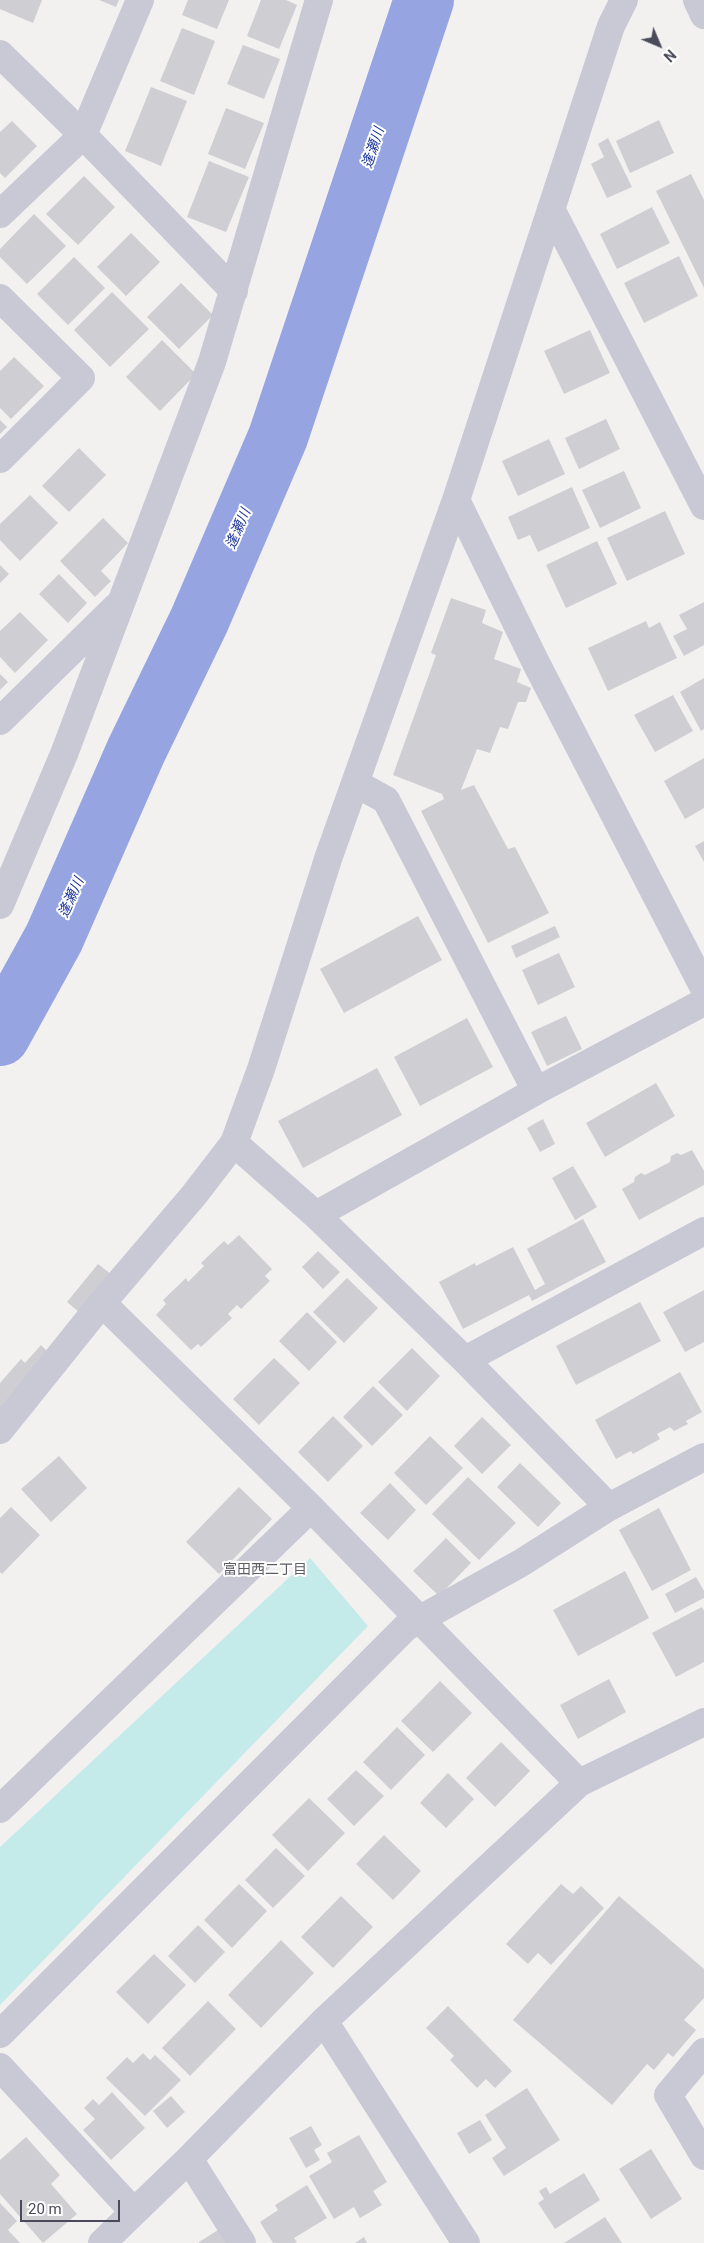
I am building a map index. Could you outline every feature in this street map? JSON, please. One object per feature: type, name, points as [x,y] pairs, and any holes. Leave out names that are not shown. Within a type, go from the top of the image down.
[{"type":"street","points":[[0,214],[82,135],[140,0]]},
{"type":"street","points":[[0,905],[64,754],[124,600],[212,362],[319,0]]},
{"type":"street","points":[[0,1430],[234,1143],[261,1069],[329,856],[456,500],[611,26],[624,0]]},
{"type":"street","points":[[696,0],[704,15]]},
{"type":"street","points":[[0,54],[234,291]]},
{"type":"street","points":[[552,209],[704,506]]},
{"type":"street","points":[[0,298],[81,378],[0,459]]},
{"type":"street","points":[[456,500],[536,663],[704,988]]},
{"type":"street","points":[[0,721],[124,600]]},
{"type":"street","points":[[355,783],[386,800],[536,1092]]},
{"type":"street","points":[[316,1215],[536,1092],[704,1002]]},
{"type":"street","points":[[234,1143],[316,1215],[465,1360],[609,1507]]},
{"type":"street","points":[[465,1360],[704,1231]]},
{"type":"street","points":[[102,1303],[311,1508],[579,1783]]},
{"type":"street","points":[[0,2034],[406,1627],[521,1563],[609,1507],[704,1457]]},
{"type":"street","points":[[0,1809],[311,1508]]},
{"type":"street","points":[[102,2243],[133,2211],[189,2160],[324,2021],[579,1783],[704,1722]]},
{"type":"street","points":[[324,2021],[466,2243]]},
{"type":"street","points":[[704,2052],[668,2095],[704,2156]]},
{"type":"street","points":[[0,2067],[133,2211]]},
{"type":"street","points":[[189,2160],[242,2243]]},
{"type":"shaded area","points":[[310,1558],[368,1626],[0,2005],[0,1847]]},
{"type":"building","points":[[0,0],[42,0],[33,23],[0,9]]},
{"type":"building","points":[[99,0],[119,0],[116,7]]},
{"type":"building","points":[[188,0],[229,0],[217,29],[182,15]]},
{"type":"building","points":[[261,0],[286,0],[297,5],[279,49],[247,36]]},
{"type":"building","points":[[182,28],[215,41],[194,95],[160,81]]},
{"type":"building","points":[[243,45],[280,59],[264,99],[227,84]]},
{"type":"building","points":[[151,87],[187,101],[161,166],[125,151]]},
{"type":"building","points":[[226,108],[264,123],[245,169],[208,154]]},
{"type":"building","points":[[659,120],[674,153],[630,173],[616,141]]},
{"type":"building","points":[[12,121],[37,146],[5,178],[0,173],[0,132]]},
{"type":"building","points":[[608,138],[632,187],[607,198],[591,164],[604,157],[598,144]]},
{"type":"building","points":[[209,161],[249,177],[226,232],[187,217]]},
{"type":"building","points":[[691,174],[704,200],[704,288],[656,191]]},
{"type":"building","points":[[84,176],[115,207],[78,245],[46,214]]},
{"type":"building","points":[[652,207],[670,243],[617,269],[600,234]]},
{"type":"building","points":[[34,214],[66,246],[27,284],[0,257],[0,249]]},
{"type":"building","points":[[131,233],[160,262],[126,296],[97,267]]},
{"type":"building","points":[[679,256],[698,296],[644,323],[624,283]]},
{"type":"building","points":[[74,257],[105,288],[68,325],[37,294]]},
{"type":"building","points":[[181,283],[213,315],[179,349],[147,317]]},
{"type":"building","points":[[112,292],[149,329],[110,367],[74,330]]},
{"type":"building","points":[[590,330],[610,373],[564,394],[544,351]]},
{"type":"building","points":[[162,340],[196,374],[160,411],[126,377]]},
{"type":"building","points":[[14,357],[44,386],[11,419],[0,408],[0,371]]},
{"type":"building","points":[[606,419],[620,449],[579,469],[565,438]]},
{"type":"building","points":[[0,420],[7,427],[0,434]]},
{"type":"building","points":[[549,439],[565,474],[518,496],[502,461]]},
{"type":"building","points":[[79,448],[106,475],[69,512],[42,486]]},
{"type":"building","points":[[624,471],[641,508],[600,528],[582,490]]},
{"type":"building","points":[[572,487],[590,528],[538,552],[530,535],[518,540],[508,517]]},
{"type":"building","points":[[30,495],[58,523],[20,561],[0,540],[0,524]]},
{"type":"building","points":[[665,511],[685,554],[627,581],[607,538]]},
{"type":"building","points":[[103,518],[128,543],[101,571],[111,581],[95,597],[60,561]]},
{"type":"building","points":[[597,541],[617,584],[566,608],[546,565]]},
{"type":"building","points":[[0,565],[9,574],[0,583]]},
{"type":"building","points":[[59,574],[87,603],[68,623],[39,594]]},
{"type":"building","points":[[451,598],[486,610],[482,623],[503,632],[494,659],[521,669],[517,682],[531,688],[526,702],[518,702],[508,729],[500,727],[490,753],[477,749],[461,790],[474,785],[508,849],[515,847],[549,913],[488,943],[421,811],[444,799],[442,794],[393,775],[436,655],[431,653]]},
{"type":"building","points":[[704,602],[704,645],[684,656],[673,636],[687,629],[679,615]]},
{"type":"building","points":[[20,612],[48,640],[15,673],[0,657],[0,631]]},
{"type":"building","points":[[646,621],[649,628],[660,622],[677,658],[608,691],[588,648]]},
{"type":"building","points":[[0,674],[8,682],[0,690]]},
{"type":"building","points":[[704,678],[704,729],[701,731],[680,692]]},
{"type":"building","points":[[673,695],[693,731],[655,752],[634,715]]},
{"type":"building","points":[[704,758],[704,808],[685,819],[664,781]]},
{"type":"building","points":[[704,841],[704,862],[695,846]]},
{"type":"building","points":[[418,916],[442,960],[344,1013],[320,969]]},
{"type":"building","points":[[555,926],[560,937],[516,958],[511,946]]},
{"type":"building","points":[[559,953],[575,987],[538,1005],[522,970]]},
{"type":"building","points":[[566,1016],[582,1049],[547,1066],[531,1032]]},
{"type":"building","points":[[467,1018],[493,1067],[420,1106],[394,1057]]},
{"type":"building","points":[[377,1068],[402,1115],[303,1168],[278,1121]]},
{"type":"building","points":[[656,1083],[675,1116],[605,1157],[586,1123]]},
{"type":"building","points":[[543,1119],[555,1144],[540,1152],[527,1128]]},
{"type":"building","points":[[692,1150],[704,1171],[704,1185],[639,1220],[622,1189],[634,1182],[635,1177],[641,1173],[645,1175],[670,1162],[671,1156],[677,1153],[681,1155]]},
{"type":"building","points":[[573,1166],[597,1207],[575,1220],[552,1178]]},
{"type":"building","points":[[583,1219],[606,1262],[532,1301],[529,1295],[463,1329],[439,1282],[475,1263],[476,1266],[513,1247],[535,1290],[545,1284],[527,1249]]},
{"type":"building","points":[[239,1235],[272,1269],[265,1276],[270,1281],[241,1309],[237,1305],[228,1314],[232,1318],[201,1347],[198,1344],[191,1350],[156,1315],[166,1304],[163,1300],[186,1278],[188,1282],[204,1266],[201,1263],[224,1241],[228,1245]]},
{"type":"building","points":[[318,1251],[340,1272],[323,1289],[302,1267]]},
{"type":"building","points":[[98,1264],[117,1279],[85,1317],[67,1302]]},
{"type":"building","points":[[347,1278],[378,1308],[344,1343],[313,1312]]},
{"type":"building","points":[[704,1290],[704,1342],[685,1352],[663,1312]]},
{"type":"building","points":[[640,1302],[661,1341],[576,1385],[556,1346]]},
{"type":"building","points":[[307,1312],[337,1342],[309,1371],[279,1341]]},
{"type":"building","points":[[41,1345],[52,1356],[0,1413],[0,1383],[21,1359],[25,1363]]},
{"type":"building","points":[[412,1348],[440,1376],[407,1411],[378,1382]]},
{"type":"building","points":[[274,1358],[300,1383],[259,1425],[233,1399]]},
{"type":"building","points":[[680,1372],[702,1412],[686,1421],[688,1424],[674,1431],[670,1427],[657,1434],[660,1439],[633,1454],[631,1451],[616,1459],[595,1420]]},
{"type":"building","points":[[373,1386],[403,1415],[372,1446],[343,1417]]},
{"type":"building","points":[[333,1416],[363,1446],[328,1482],[298,1452]]},
{"type":"building","points":[[482,1417],[511,1445],[482,1474],[454,1446]]},
{"type":"building","points":[[430,1436],[463,1468],[426,1505],[394,1473]]},
{"type":"building","points":[[59,1456],[87,1488],[51,1522],[21,1489]]},
{"type":"building","points":[[520,1463],[561,1503],[538,1527],[497,1487]]},
{"type":"building","points":[[468,1477],[516,1523],[479,1560],[432,1514]]},
{"type":"building","points":[[390,1483],[416,1510],[388,1540],[360,1513]]},
{"type":"building","points":[[239,1487],[272,1519],[219,1574],[186,1542]]},
{"type":"building","points":[[11,1507],[40,1535],[2,1574],[0,1572],[0,1518]]},
{"type":"building","points":[[659,1508],[691,1570],[652,1591],[619,1530]]},
{"type":"building","points":[[446,1538],[471,1563],[439,1596],[413,1571]]},
{"type":"building","points":[[625,1571],[649,1618],[578,1656],[553,1610]]},
{"type":"building","points":[[696,1577],[704,1591],[704,1598],[675,1613],[665,1594]]},
{"type":"building","points":[[702,1607],[704,1611],[704,1662],[676,1677],[652,1633]]},
{"type":"building","points":[[609,1679],[626,1712],[578,1739],[560,1705]]},
{"type":"building","points":[[440,1681],[472,1713],[433,1752],[401,1721]]},
{"type":"building","points":[[397,1727],[425,1755],[391,1790],[363,1762]]},
{"type":"building","points":[[501,1742],[530,1771],[495,1807],[466,1778]]},
{"type":"building","points":[[356,1770],[384,1796],[354,1826],[327,1799]]},
{"type":"building","points":[[448,1773],[474,1799],[446,1828],[420,1803]]},
{"type":"building","points":[[309,1798],[345,1833],[308,1871],[272,1835]]},
{"type":"building","points":[[384,1835],[421,1871],[393,1900],[356,1864]]},
{"type":"building","points":[[276,1848],[305,1876],[273,1908],[245,1880]]},
{"type":"building","points":[[239,1884],[267,1911],[232,1948],[204,1920]]},
{"type":"building","points":[[561,1884],[573,1894],[581,1886],[604,1908],[551,1965],[538,1953],[528,1964],[506,1944]]},
{"type":"building","points":[[341,1896],[373,1927],[333,1968],[301,1937]]},
{"type":"building","points":[[619,1896],[704,1969],[704,1998],[684,2020],[696,2030],[673,2057],[668,2053],[654,2070],[647,2064],[612,2105],[513,2020]]},
{"type":"building","points":[[198,1925],[225,1952],[195,1983],[168,1956]]},
{"type":"building","points":[[281,1940],[314,1973],[261,2028],[228,1995]]},
{"type":"building","points":[[154,1954],[186,1985],[148,2024],[116,1992]]},
{"type":"building","points":[[208,2001],[236,2029],[190,2076],[162,2048]]},
{"type":"building","points":[[448,2006],[512,2071],[495,2088],[486,2079],[477,2088],[450,2060],[454,2056],[426,2028]]},
{"type":"building","points":[[143,2053],[150,2060],[155,2055],[181,2080],[145,2116],[106,2078],[127,2057],[133,2063]]},
{"type":"building","points":[[527,2088],[560,2140],[504,2176],[492,2158],[506,2148],[485,2115]]},
{"type":"building","points":[[112,2092],[145,2128],[111,2160],[83,2130],[95,2119],[84,2108],[93,2099],[99,2105]]},
{"type":"building","points":[[171,2096],[185,2112],[167,2128],[153,2111]]},
{"type":"building","points":[[480,2120],[492,2140],[469,2154],[457,2133]]},
{"type":"building","points":[[311,2126],[322,2145],[314,2150],[320,2160],[306,2168],[289,2138]]},
{"type":"building","points":[[359,2135],[387,2182],[373,2191],[382,2205],[360,2218],[354,2207],[334,2219],[309,2176],[332,2162],[327,2153]]},
{"type":"building","points":[[26,2137],[60,2175],[51,2184],[77,2214],[43,2243],[0,2194],[0,2160]]},
{"type":"building","points":[[651,2149],[682,2199],[651,2219],[619,2169]]},
{"type":"building","points":[[584,2173],[600,2200],[555,2229],[538,2203],[544,2199],[539,2191],[546,2187],[550,2194]]},
{"type":"building","points":[[307,2185],[327,2218],[294,2238],[297,2242],[295,2243],[273,2243],[260,2222],[278,2210],[275,2205]]},
{"type":"building","points":[[0,2203],[17,2221],[8,2230],[20,2243],[0,2243]]},
{"type":"building","points":[[605,2217],[622,2243],[564,2243]]},
{"type":"building","points":[[218,2230],[226,2243],[199,2243],[199,2242]]},
{"type":"building","points":[[364,2237],[367,2243],[355,2243]]},
{"type":"waterway","name":"逢瀬川","points":[[0,1036],[54,938],[136,751],[199,621],[278,437],[424,0]]},
{"type":"district","name":"富田西二丁目","points":[[265,1570]]}]
